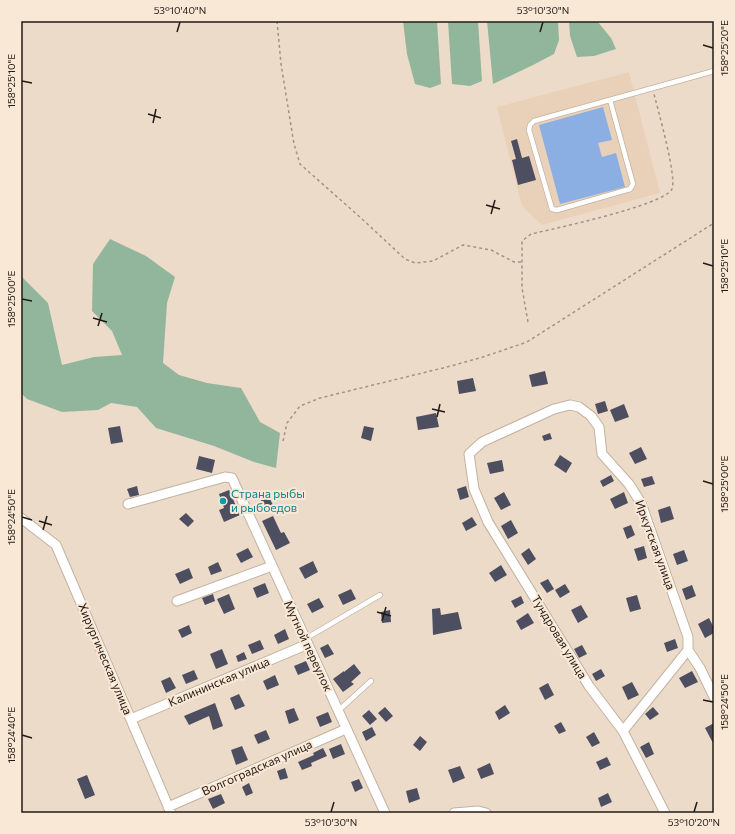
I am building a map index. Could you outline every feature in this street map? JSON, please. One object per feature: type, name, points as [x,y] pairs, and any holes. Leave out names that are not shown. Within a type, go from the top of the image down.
[{"type":"street","name":"Иркутская улица","points":[[469,454],[482,442],[554,409],[570,405],[579,407],[591,416],[599,427],[602,454],[629,484],[641,503],[688,637],[688,650],[700,668],[714,697]]},
{"type":"street","name":"Тундровая улица","points":[[469,454],[474,489],[488,522],[589,686],[623,731],[665,813]]},
{"type":"street","name":"Мутной переулок","points":[[128,504],[225,478],[232,478],[385,813]]},
{"type":"street","name":"Хирургическая улица","points":[[21,518],[56,545],[170,810]]},
{"type":"street","points":[[177,600],[272,566]]},
{"type":"street","name":"Калининская улица","points":[[131,719],[307,642]]},
{"type":"street","points":[[623,731],[688,650]]},
{"type":"street","name":"Волгоградская улица","points":[[170,810],[346,729]]},
{"type":"street","points":[[454,813],[478,811],[486,813]]},
{"type":"lane","points":[[610,100],[632,184],[630,189],[557,210],[552,209],[529,130],[530,125],[534,121],[714,71]]},
{"type":"lane","points":[[307,642],[380,595]]},
{"type":"lane","points":[[338,711],[371,681]]},
{"type":"path","points":[[277,21],[281,64],[294,144],[300,164],[362,218],[405,259],[415,263],[433,261],[463,245],[492,250],[514,262],[522,262]]},
{"type":"path","points":[[528,322],[522,288],[522,241],[531,234],[607,216],[658,200],[673,189],[673,175],[652,88]]},
{"type":"path","points":[[283,441],[287,423],[300,406],[320,398],[471,361],[527,342],[714,223]]},
{"type":"shaded area","points":[[629,72],[660,193],[542,225],[522,206],[497,107]]},
{"type":"green space","points":[[403,21],[437,21],[441,84],[430,88],[415,84],[407,54]]},
{"type":"green space","points":[[448,21],[478,21],[482,81],[470,86],[452,84]]},
{"type":"green space","points":[[487,21],[558,21],[559,40],[554,54],[493,84]]},
{"type":"green space","points":[[569,21],[597,21],[611,38],[616,49],[594,56],[577,57],[570,36]]},
{"type":"green space","points":[[110,239],[146,256],[175,277],[167,303],[163,363],[179,375],[207,383],[241,388],[260,422],[280,433],[276,468],[254,462],[214,446],[156,428],[137,407],[111,403],[98,410],[62,412],[27,399],[21,393],[21,276],[48,303],[62,365],[94,357],[122,355],[112,331],[92,311],[93,264]]},
{"type":"water","points":[[603,107],[612,140],[598,143],[602,157],[616,153],[625,187],[560,204],[539,125]]},
{"type":"building","points":[[517,139],[522,158],[529,156],[536,180],[518,185],[512,160],[516,159],[511,141]]},
{"type":"building","points":[[545,371],[548,384],[532,387],[529,375]]},
{"type":"building","points":[[473,378],[476,391],[459,394],[457,381]]},
{"type":"building","points":[[605,401],[608,411],[598,414],[595,404]]},
{"type":"building","points":[[624,404],[629,417],[615,422],[610,410]]},
{"type":"building","points":[[436,413],[439,427],[418,430],[416,417]]},
{"type":"building","points":[[120,426],[123,442],[111,444],[108,428]]},
{"type":"building","points":[[364,426],[374,428],[371,441],[361,438]]},
{"type":"building","points":[[550,433],[552,439],[544,441],[542,436]]},
{"type":"building","points":[[641,447],[647,459],[635,464],[629,453]]},
{"type":"building","points":[[560,455],[572,463],[566,473],[554,465]]},
{"type":"building","points":[[199,456],[215,460],[212,473],[196,469]]},
{"type":"building","points":[[502,460],[504,471],[490,474],[487,463]]},
{"type":"building","points":[[611,475],[614,481],[603,487],[600,481]]},
{"type":"building","points":[[652,476],[655,484],[644,487],[641,479]]},
{"type":"building","points":[[137,486],[139,495],[130,497],[127,489]]},
{"type":"building","points":[[466,486],[469,497],[460,500],[457,489]]},
{"type":"building","points":[[229,490],[240,515],[224,522],[219,510],[224,508],[219,494]]},
{"type":"building","points":[[504,492],[511,505],[501,510],[494,498]]},
{"type":"building","points":[[624,492],[628,503],[615,509],[610,499]]},
{"type":"building","points":[[268,495],[273,505],[265,509],[260,498]]},
{"type":"building","points":[[670,506],[674,519],[661,523],[658,510]]},
{"type":"building","points":[[186,513],[194,521],[188,527],[179,519]]},
{"type":"building","points":[[273,516],[281,533],[284,532],[290,543],[276,550],[262,521]]},
{"type":"building","points":[[472,517],[477,525],[466,531],[462,523]]},
{"type":"building","points":[[511,520],[518,533],[508,539],[501,526]]},
{"type":"building","points":[[631,525],[635,535],[627,539],[623,528]]},
{"type":"building","points":[[644,546],[647,558],[638,561],[634,549]]},
{"type":"building","points":[[248,548],[253,557],[241,563],[236,554]]},
{"type":"building","points":[[529,548],[536,559],[528,565],[521,554]]},
{"type":"building","points":[[684,550],[688,561],[677,565],[673,554]]},
{"type":"building","points":[[313,561],[318,572],[305,579],[299,568]]},
{"type":"building","points":[[218,562],[222,571],[211,575],[208,567]]},
{"type":"building","points":[[501,565],[507,575],[495,582],[489,573]]},
{"type":"building","points":[[189,568],[193,578],[180,584],[175,574]]},
{"type":"building","points":[[548,579],[554,589],[547,593],[540,583]]},
{"type":"building","points":[[265,583],[269,593],[257,598],[253,588]]},
{"type":"building","points":[[565,584],[570,592],[560,598],[555,590]]},
{"type":"building","points":[[692,585],[696,596],[686,600],[682,589]]},
{"type":"building","points":[[351,589],[356,599],[343,605],[338,595]]},
{"type":"building","points":[[213,594],[215,601],[205,605],[202,598]]},
{"type":"building","points":[[229,594],[235,609],[224,614],[217,599]]},
{"type":"building","points":[[637,595],[641,609],[630,612],[626,598]]},
{"type":"building","points":[[521,596],[524,603],[515,608],[511,601]]},
{"type":"building","points":[[319,598],[324,607],[312,613],[307,604]]},
{"type":"building","points":[[581,605],[588,617],[578,623],[571,610]]},
{"type":"building","points":[[440,608],[441,615],[458,612],[462,629],[433,635],[432,609]]},
{"type":"building","points":[[390,610],[391,622],[382,623],[381,612]]},
{"type":"building","points":[[528,613],[534,623],[521,630],[516,621]]},
{"type":"building","points":[[709,618],[714,628],[714,633],[705,638],[698,624]]},
{"type":"building","points":[[189,625],[192,633],[182,638],[178,630]]},
{"type":"building","points":[[285,629],[289,639],[278,644],[274,635]]},
{"type":"building","points":[[675,639],[678,648],[667,652],[664,643]]},
{"type":"building","points":[[260,640],[264,649],[252,654],[248,645]]},
{"type":"building","points":[[328,644],[334,654],[325,658],[320,648]]},
{"type":"building","points":[[582,645],[587,654],[579,658],[574,649]]},
{"type":"building","points":[[222,649],[228,664],[216,669],[210,654]]},
{"type":"building","points":[[244,652],[247,659],[238,662],[236,656]]},
{"type":"building","points":[[306,661],[310,670],[298,675],[294,666]]},
{"type":"building","points":[[354,664],[361,673],[351,682],[354,684],[343,692],[333,679]]},
{"type":"building","points":[[601,669],[605,676],[596,681],[592,674]]},
{"type":"building","points":[[194,670],[198,679],[186,684],[182,675]]},
{"type":"building","points":[[692,671],[698,682],[685,688],[679,678]]},
{"type":"building","points":[[275,675],[279,685],[267,690],[263,681]]},
{"type":"building","points":[[170,677],[176,688],[166,693],[161,681]]},
{"type":"building","points":[[632,682],[639,695],[628,700],[622,687]]},
{"type":"building","points":[[548,683],[554,695],[545,700],[539,688]]},
{"type":"building","points":[[239,694],[245,706],[235,710],[230,698]]},
{"type":"building","points":[[215,703],[223,726],[213,730],[209,716],[189,725],[184,716]]},
{"type":"building","points":[[505,705],[510,713],[499,720],[495,712]]},
{"type":"building","points":[[385,707],[393,716],[386,722],[378,713]]},
{"type":"building","points":[[653,707],[659,714],[650,720],[645,714]]},
{"type":"building","points":[[294,708],[299,720],[289,724],[285,711]]},
{"type":"building","points":[[369,710],[377,719],[370,725],[362,716]]},
{"type":"building","points":[[328,712],[332,722],[320,727],[316,717]]},
{"type":"building","points":[[561,722],[566,731],[559,734],[554,726]]},
{"type":"building","points":[[714,723],[714,745],[705,728]]},
{"type":"building","points":[[372,727],[376,735],[366,741],[362,732]]},
{"type":"building","points":[[266,730],[270,739],[258,744],[254,735]]},
{"type":"building","points":[[594,732],[600,743],[592,747],[586,737]]},
{"type":"building","points":[[420,736],[427,742],[420,751],[413,745]]},
{"type":"building","points":[[649,742],[654,754],[646,758],[640,747]]},
{"type":"building","points":[[341,744],[345,754],[333,759],[329,749]]},
{"type":"building","points":[[242,746],[248,760],[236,765],[231,750]]},
{"type":"building","points":[[323,748],[327,756],[311,763],[312,766],[302,770],[298,762],[314,755],[313,753]]},
{"type":"building","points":[[607,757],[611,765],[600,770],[596,762]]},
{"type":"building","points":[[490,763],[494,774],[481,779],[477,769]]},
{"type":"building","points":[[460,766],[465,778],[453,783],[448,770]]},
{"type":"building","points":[[285,768],[288,778],[280,780],[277,771]]},
{"type":"building","points":[[87,775],[95,795],[85,799],[77,779]]},
{"type":"building","points":[[359,779],[363,788],[355,792],[351,782]]},
{"type":"building","points":[[249,783],[253,793],[246,796],[242,787]]},
{"type":"building","points":[[417,788],[420,799],[409,803],[406,791]]},
{"type":"building","points":[[608,793],[612,802],[601,807],[598,798]]},
{"type":"building","points":[[221,794],[225,803],[213,809],[208,799]]},
{"type":"place","name":"Страна рыбы и рыбоедов","points":[[223,501]]}]
